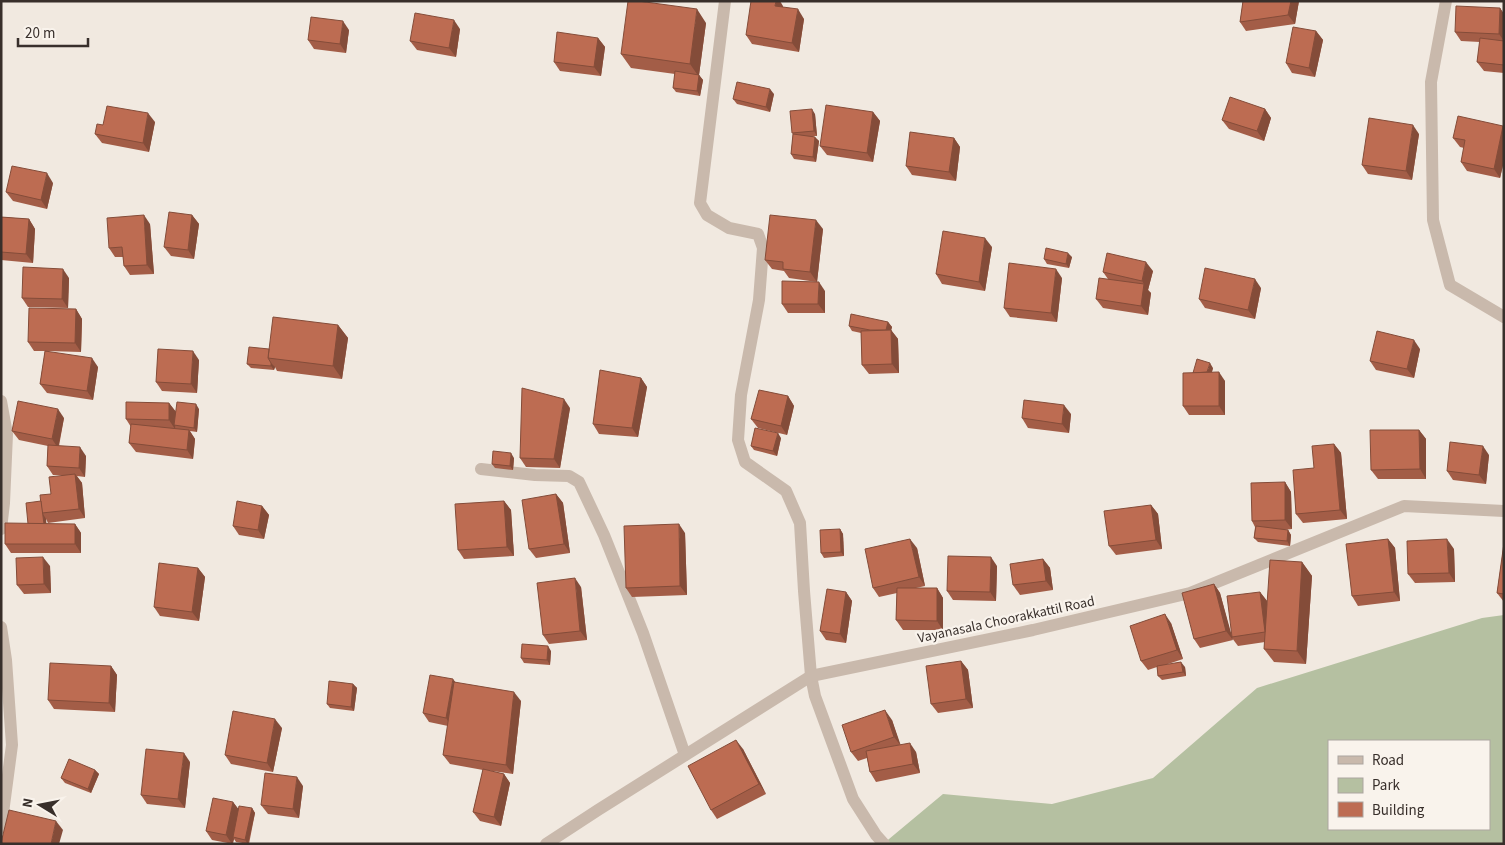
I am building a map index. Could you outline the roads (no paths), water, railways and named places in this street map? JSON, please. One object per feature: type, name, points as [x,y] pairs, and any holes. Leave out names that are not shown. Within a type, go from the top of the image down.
[{"type":"street","points":[[725,1],[700,202],[707,215],[729,228],[758,234],[764,248],[760,300],[741,395],[738,440],[745,462],[786,491],[800,523],[811,676],[815,696],[853,800],[884,844]]},
{"type":"street","points":[[1446,1],[1431,82],[1433,220],[1450,285],[1504,317]]},
{"type":"street","points":[[1,401],[7,434],[1,529]]},
{"type":"street","points":[[481,469],[535,475],[568,476],[579,482],[604,535],[640,624],[686,755]]},
{"type":"street","name":"Vayanasala Choorakkattil Road","points":[[546,844],[811,676],[1033,630],[1190,593],[1404,506],[1504,511]]},
{"type":"street","points":[[1,627],[6,660],[12,746],[1,828]]}]
